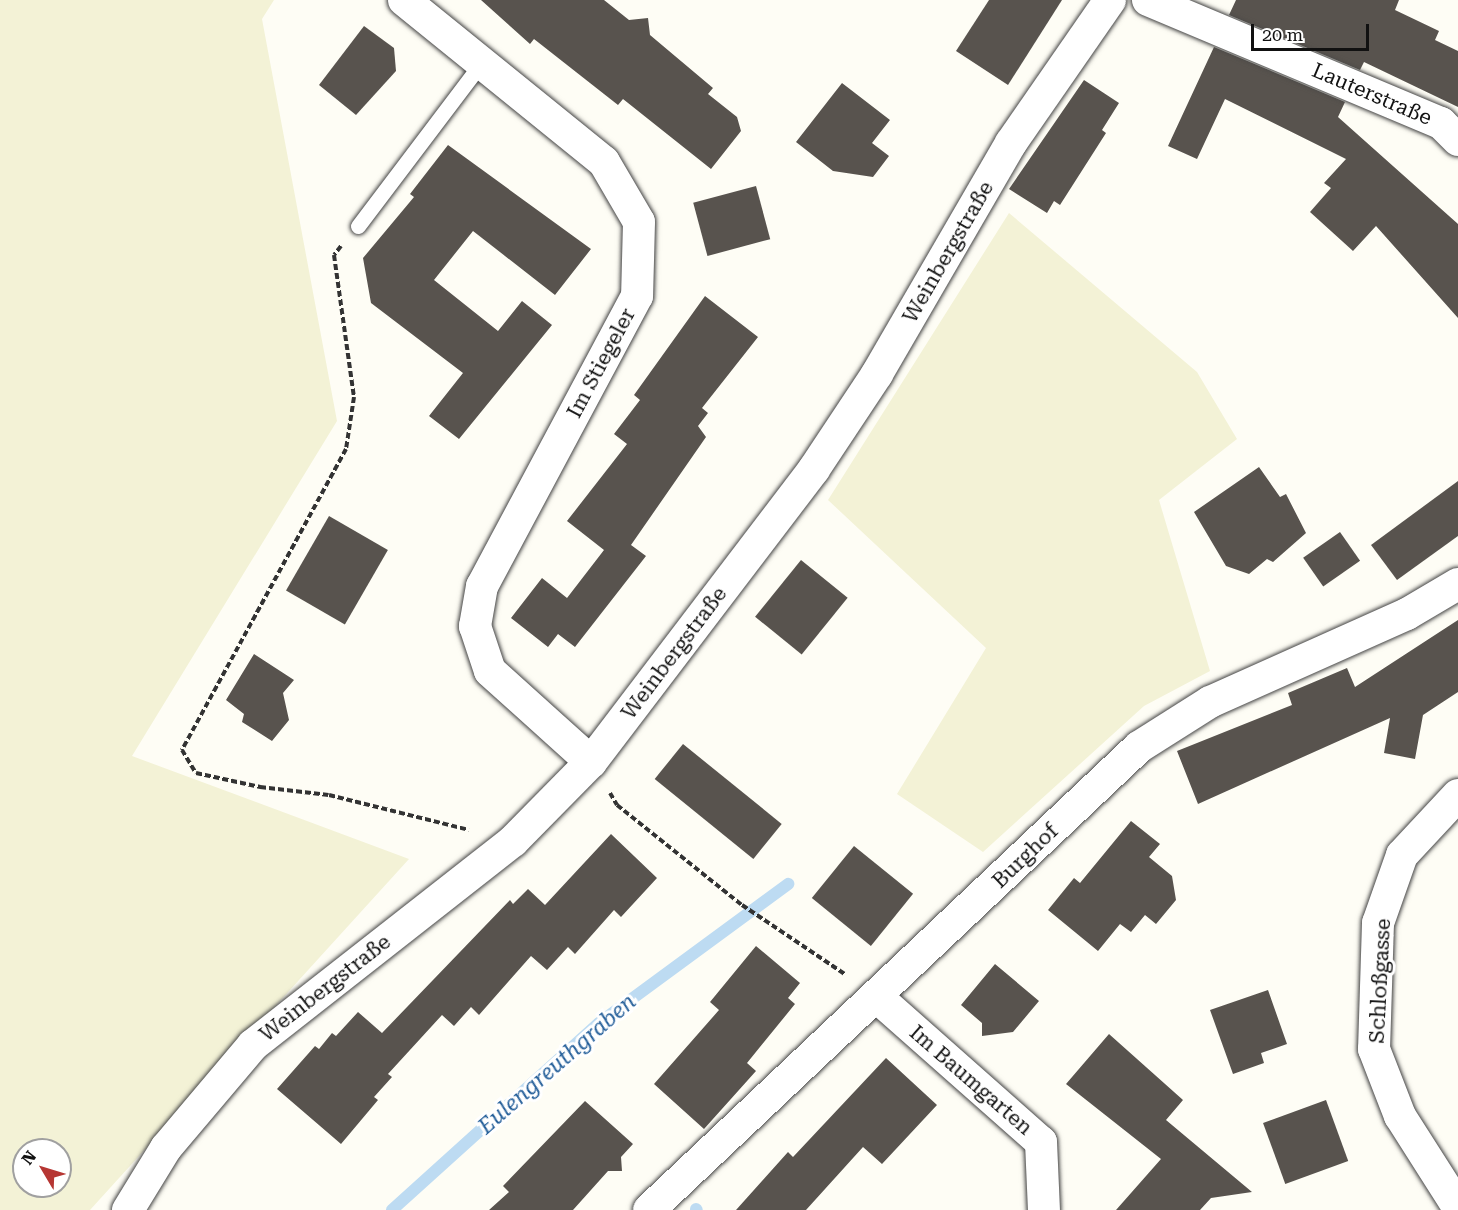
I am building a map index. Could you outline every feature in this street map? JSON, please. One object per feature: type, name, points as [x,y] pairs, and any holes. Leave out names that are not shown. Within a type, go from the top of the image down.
[{"type":"street","name":"Im Stiegeler","points":[[404,0],[604,162],[639,222],[637,296],[482,586],[475,626],[490,671],[591,762]]},
{"type":"street","name":"Weinbergstraße","points":[[128,1210],[166,1148],[253,1045],[513,841],[591,762],[814,469],[877,374],[1011,143],[1110,0]]},
{"type":"street","name":"Lauterstraße","points":[[1148,0],[1441,123],[1458,140]]},
{"type":"street","name":"Burghof","points":[[649,1210],[1139,747],[1210,702],[1407,614],[1458,584]]},
{"type":"street","name":"Schloßgasse","points":[[1458,795],[1402,855],[1378,923],[1374,1049],[1400,1116],[1458,1207]]},
{"type":"street","name":"Im Baumgarten","points":[[877,997],[1041,1142],[1044,1210]]},
{"type":"lane","points":[[358,226],[482,62]]},
{"type":"path","points":[[358,226],[334,255],[354,397],[346,449],[182,750],[196,773],[260,787],[329,795],[513,841]]},
{"type":"path","points":[[591,762],[617,804],[742,905],[877,997]]},
{"type":"green space","points":[[0,0],[274,0],[262,19],[337,421],[132,756],[409,859],[90,1210],[0,1210]]},
{"type":"green space","points":[[1009,213],[1197,372],[1237,439],[1159,500],[1210,671],[1144,706],[983,852],[897,794],[986,648],[828,500]]},
{"type":"building","points":[[481,0],[604,0],[629,20],[648,18],[650,35],[713,88],[708,94],[737,117],[741,131],[711,169],[623,99],[618,105],[534,39],[530,44]]},
{"type":"building","points":[[989,0],[1062,0],[1008,85],[956,51]]},
{"type":"building","points":[[1236,0],[1399,0],[1395,10],[1439,31],[1435,40],[1458,51],[1458,107],[1364,62],[1360,70],[1229,15]]},
{"type":"building","points":[[364,26],[394,48],[396,71],[356,115],[319,85]]},
{"type":"building","points":[[1214,47],[1345,102],[1338,117],[1458,224],[1458,318],[1376,226],[1353,251],[1310,212],[1331,188],[1324,183],[1346,159],[1225,99],[1197,159],[1168,146]]},
{"type":"building","points":[[1084,80],[1119,103],[1102,130],[1106,133],[1060,205],[1054,201],[1047,213],[1009,189]]},
{"type":"building","points":[[842,83],[890,120],[872,143],[889,156],[873,177],[833,171],[796,142]]},
{"type":"building","points":[[448,145],[591,249],[555,295],[473,231],[434,280],[498,331],[522,301],[552,325],[459,439],[429,416],[463,373],[371,303],[363,258],[414,197],[410,194]]},
{"type":"building","points":[[756,186],[770,239],[707,256],[693,203]]},
{"type":"building","points":[[705,296],[758,337],[702,408],[708,413],[698,426],[706,437],[631,545],[646,556],[575,647],[558,634],[548,647],[511,618],[542,578],[567,598],[604,550],[567,521],[627,444],[614,434],[640,400],[634,395]]},
{"type":"building","points":[[1259,467],[1280,497],[1286,494],[1306,533],[1273,562],[1267,559],[1249,574],[1226,566],[1194,512]]},
{"type":"building","points":[[1458,481],[1458,536],[1397,580],[1371,545]]},
{"type":"building","points":[[329,516],[388,550],[345,624],[286,590]]},
{"type":"building","points":[[1340,532],[1360,561],[1323,586],[1303,558]]},
{"type":"building","points":[[801,560],[848,598],[802,654],[755,617]]},
{"type":"building","points":[[1458,620],[1458,692],[1423,715],[1415,759],[1384,753],[1390,718],[1198,804],[1177,751],[1292,705],[1288,693],[1347,668],[1355,687]]},
{"type":"building","points":[[254,654],[294,680],[283,693],[289,720],[272,741],[242,722],[244,714],[226,700]]},
{"type":"building","points":[[683,744],[782,824],[753,859],[655,779]]},
{"type":"building","points":[[1131,821],[1160,844],[1149,857],[1172,876],[1176,900],[1156,924],[1145,915],[1131,932],[1120,924],[1098,951],[1048,910],[1074,878],[1080,883]]},
{"type":"building","points":[[611,834],[657,878],[621,917],[614,910],[575,954],[568,947],[547,970],[531,956],[479,1015],[471,1007],[454,1026],[442,1015],[388,1074],[392,1077],[374,1097],[378,1100],[341,1144],[277,1089],[315,1046],[319,1049],[332,1033],[336,1036],[358,1012],[382,1033],[510,900],[513,904],[528,889],[545,905]]},
{"type":"building","points":[[854,846],[913,894],[871,946],[812,898]]},
{"type":"building","points":[[756,946],[800,983],[788,998],[795,1004],[747,1063],[756,1071],[704,1129],[654,1084],[719,1010],[710,1002]]},
{"type":"building","points":[[995,964],[1039,1001],[1013,1032],[982,1036],[982,1023],[961,1005]]},
{"type":"building","points":[[1268,990],[1287,1044],[1261,1053],[1264,1063],[1233,1074],[1210,1010]]},
{"type":"building","points":[[1109,1034],[1183,1100],[1166,1120],[1252,1192],[1211,1198],[1200,1210],[1116,1210],[1161,1159],[1066,1084]]},
{"type":"building","points":[[886,1058],[937,1105],[882,1164],[863,1147],[806,1210],[736,1210],[788,1152],[793,1157]]},
{"type":"building","points":[[1326,1100],[1348,1161],[1285,1184],[1263,1123]]},
{"type":"building","points":[[585,1101],[633,1144],[621,1157],[622,1171],[608,1171],[573,1210],[489,1210],[509,1192],[503,1186]]},
{"type":"waterway","name":"Eulengreuthgraben","points":[[392,1210],[599,1023],[788,884]]}]
